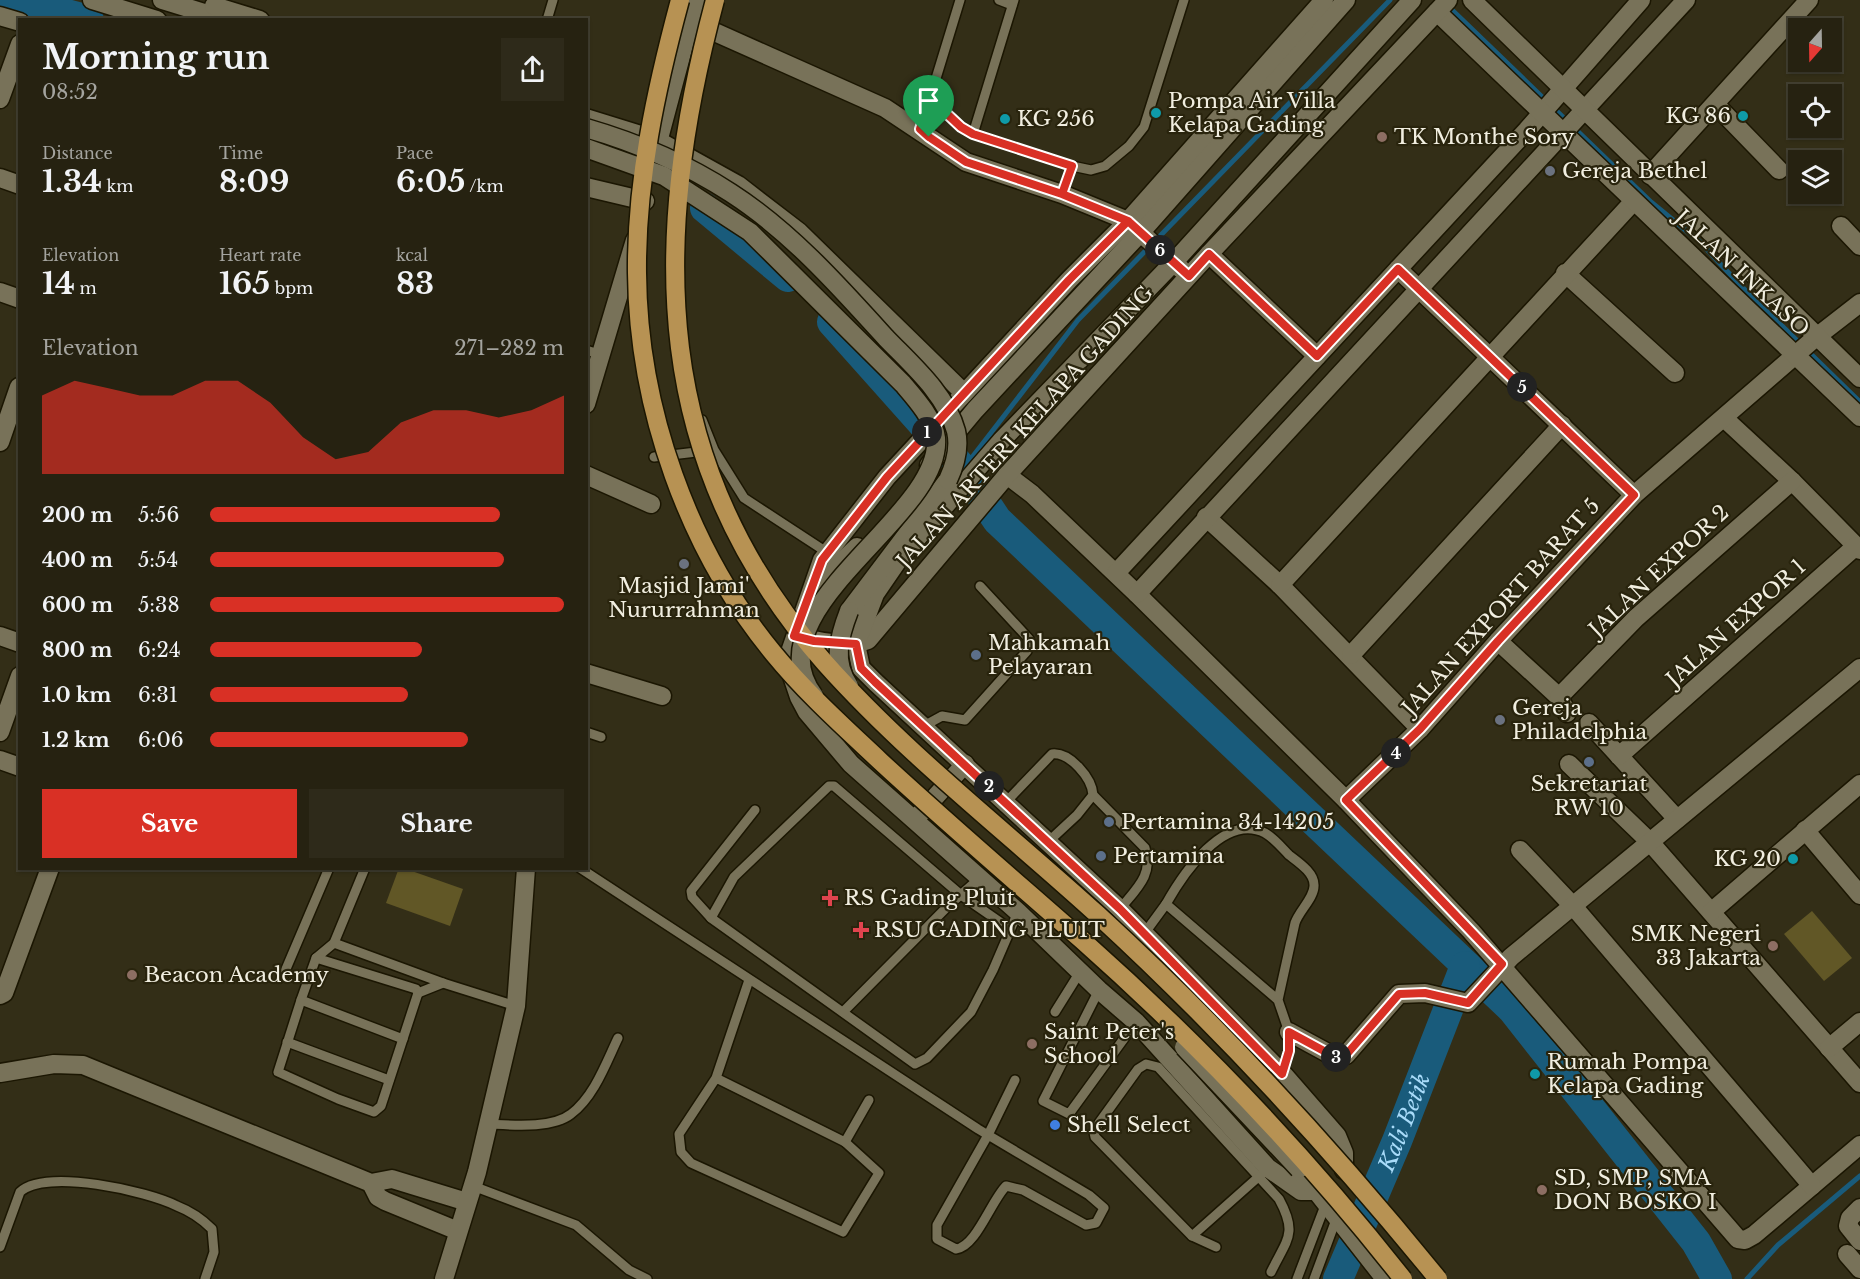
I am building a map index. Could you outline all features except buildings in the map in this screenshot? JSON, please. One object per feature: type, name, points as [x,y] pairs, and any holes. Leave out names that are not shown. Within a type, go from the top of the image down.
[{"type":"highway","points":[[680,0],[654,111],[641,193],[637,242],[638,314],[647,374],[662,436],[682,496],[712,561],[750,623],[771,651],[809,693],[915,793],[1172,1023],[1264,1118],[1334,1195],[1404,1279]]},
{"type":"highway","points":[[715,0],[695,83],[681,169],[674,237],[675,309],[686,391],[696,430],[723,504],[746,549],[780,604],[827,664],[892,730],[1090,908],[1184,997],[1319,1137],[1439,1279]]},
{"type":"street","points":[[92,0],[150,18]]},
{"type":"street","points":[[162,0],[220,18]]},
{"type":"street","points":[[195,0],[254,18]]},
{"type":"street","points":[[588,389],[593,352],[626,270],[646,197],[657,140],[696,0]]},
{"type":"street","name":"JALAN ARTERI KELAPA GADING","points":[[1323,1196],[1301,1191],[1264,1172],[1136,1022],[1099,990],[1018,912],[851,764],[807,712],[798,697],[792,676],[790,652],[822,560],[887,477],[961,396],[1142,234],[1324,0]]},
{"type":"street","name":"JALAN ARTERI KELAPA GADING","points":[[813,588],[835,571],[915,483],[975,410],[1142,234],[1346,0]]},
{"type":"street","name":"JALAN ARTERI KELAPA GADING","points":[[856,644],[875,594],[899,559],[989,455],[1174,262],[1413,0]]},
{"type":"street","points":[[1472,0],[1552,102],[1581,113],[1650,175],[1740,280],[1808,345],[1860,378]]},
{"type":"street","points":[[1116,573],[1399,271],[1641,0]]},
{"type":"street","points":[[1137,594],[1686,0]]},
{"type":"street","points":[[1650,175],[1809,0]]},
{"type":"street","name":"JALAN ARTERI KELAPA GADING","points":[[856,644],[868,640],[1003,480],[1209,254],[1442,7]]},
{"type":"street","name":"JALAN INKASO","points":[[1442,7],[1552,102],[1563,131],[1633,202],[1740,280],[1808,345],[1860,417]]},
{"type":"street","points":[[0,16],[18,21]]},
{"type":"street","points":[[690,21],[867,99],[920,129],[953,156],[1062,194],[1142,234],[1189,276]]},
{"type":"street","points":[[0,99],[18,50]]},
{"type":"street","points":[[1716,105],[1779,170]]},
{"type":"street","points":[[588,119],[657,140],[738,185],[799,232],[961,396]]},
{"type":"street","points":[[588,129],[669,157],[762,214],[870,320],[941,400],[956,432],[954,467],[948,480],[849,611],[838,648],[840,670],[845,680],[865,706],[1150,967],[1269,1085],[1439,1279]]},
{"type":"street","points":[[588,149],[664,176],[750,232],[920,404],[936,438],[929,470],[912,497],[822,603],[807,627],[801,658],[809,690],[881,764],[1133,993],[1323,1196],[1385,1279]]},
{"type":"street","points":[[0,178],[18,184]]},
{"type":"street","points":[[588,187],[646,197]]},
{"type":"street","points":[[1280,585],[1565,273],[1633,202]]},
{"type":"street","points":[[1841,226],[1860,246]]},
{"type":"street","points":[[1209,254],[1317,356]]},
{"type":"street","points":[[1399,271],[1634,495]]},
{"type":"street","points":[[1565,273],[1675,373]]},
{"type":"street","points":[[0,292],[18,297]]},
{"type":"street","name":"JALAN EXPORT BARAT 5","points":[[1346,800],[1420,729],[1498,641],[1634,495],[1860,303]]},
{"type":"street","points":[[0,442],[14,422],[18,394]]},
{"type":"street","points":[[1725,419],[1792,481],[1858,548]]},
{"type":"street","points":[[1351,655],[1562,425]]},
{"type":"street","points":[[588,476],[651,504]]},
{"type":"street","points":[[1003,480],[1032,494],[1116,573],[1346,800],[1499,967],[1740,1240],[1750,1238],[1860,1145]]},
{"type":"street","name":"JALAN EXPOR 2","points":[[1498,641],[1563,705],[1636,618],[1792,481]]},
{"type":"street","points":[[1206,517],[1351,655],[1420,729]]},
{"type":"street","name":"JALAN EXPOR 1","points":[[1619,756],[1858,548]]},
{"type":"street","points":[[0,636],[18,642]]},
{"type":"street","points":[[794,636],[814,641],[856,644],[861,668],[1120,909],[1282,1074],[1337,1136],[1344,1153],[1344,1170]]},
{"type":"street","points":[[1289,1032],[1335,1057],[1346,1055],[1399,994],[1425,993],[1468,1003],[1499,967],[1860,668]]},
{"type":"street","points":[[588,674],[662,696]]},
{"type":"street","points":[[0,732],[18,682]]},
{"type":"street","points":[[1588,723],[1677,819]]},
{"type":"street","points":[[0,760],[18,766]]},
{"type":"street","points":[[914,821],[965,764]]},
{"type":"street","points":[[1569,764],[1650,842],[1860,1083]]},
{"type":"street","points":[[1711,912],[1860,784]]},
{"type":"street","points":[[1805,830],[1860,896]]},
{"type":"street","points":[[1520,850],[1573,906],[1812,1186]]},
{"type":"street","points":[[0,995],[4,993],[49,870]]},
{"type":"street","points":[[444,1279],[470,1194],[516,1006],[526,870]]},
{"type":"street","points":[[1829,1048],[1860,1022]]},
{"type":"street","points":[[7,1073],[54,1064],[83,1065],[371,1183],[392,1179],[470,1194]]},
{"type":"street","points":[[371,1183],[378,1197],[456,1238]]},
{"type":"street","points":[[1857,1211],[1848,1226],[1860,1241]]},
{"type":"street","points":[[1847,1254],[1860,1269]]},
{"type":"lane","points":[[548,18],[553,0]]},
{"type":"lane","points":[[920,129],[960,0]]},
{"type":"lane","points":[[973,134],[1013,2],[999,0]]},
{"type":"lane","points":[[930,98],[961,127],[973,134],[1072,166],[1091,170],[1105,166],[1129,146],[1144,127],[1184,0]]},
{"type":"lane","points":[[1062,194],[1072,166]]},
{"type":"lane","points":[[697,408],[714,450],[744,498],[828,553]]},
{"type":"lane","points":[[654,457],[714,450]]},
{"type":"lane","points":[[922,727],[942,717],[964,720],[1027,651],[1029,639],[980,586]]},
{"type":"lane","points":[[588,733],[601,737]]},
{"type":"lane","points":[[1006,802],[1037,766],[1056,753],[1060,753],[1087,777],[1093,786],[1093,795],[1077,815],[1049,841]]},
{"type":"lane","points":[[711,918],[734,877],[829,786],[834,786],[961,895],[1010,930]]},
{"type":"lane","points":[[1093,795],[1145,848],[1148,855],[1146,877],[1120,909]]},
{"type":"lane","points":[[755,810],[691,891],[692,897],[711,918],[915,1064],[920,1064],[971,1012],[993,970],[1018,912]]},
{"type":"lane","points":[[1144,934],[1191,866],[1228,832],[1246,828],[1265,833],[1306,870],[1314,882],[1313,894],[1299,911],[1295,923],[1278,1000]]},
{"type":"lane","points":[[283,976],[328,870]]},
{"type":"lane","points":[[364,870],[334,943],[316,958],[278,1069],[280,1074],[362,1109],[379,1110],[418,993]]},
{"type":"lane","points":[[583,870],[988,1135],[1100,1202],[1105,1211],[1096,1223],[1086,1225],[1023,1190],[1006,1186],[964,1248],[956,1249],[937,1239],[937,1225],[988,1135],[1014,1080]]},
{"type":"lane","points":[[843,1012],[979,879]]},
{"type":"lane","points":[[1166,904],[1278,1000],[1289,1032],[1289,1051],[1282,1074]]},
{"type":"lane","points":[[334,943],[443,983],[516,1006]]},
{"type":"lane","points":[[316,958],[416,989],[418,993]]},
{"type":"lane","points":[[1055,1012],[1080,972]]},
{"type":"lane","points":[[716,1078],[845,1142],[879,1175],[843,1232],[691,1163],[681,1152],[679,1134],[716,1078],[749,980]]},
{"type":"lane","points":[[418,993],[443,983]]},
{"type":"lane","points":[[1099,990],[1043,1101],[1069,1114],[1136,1022]]},
{"type":"lane","points":[[301,1000],[403,1039]]},
{"type":"lane","points":[[488,1124],[541,1124],[571,1115],[594,1086],[618,1038]]},
{"type":"lane","points":[[287,1042],[389,1080]]},
{"type":"lane","points":[[1216,1248],[1192,1236],[1095,1137],[1094,1132],[1099,1123],[1138,1069],[1146,1064],[1158,1067],[1264,1172],[1289,1218],[1291,1231],[1271,1272]]},
{"type":"lane","points":[[845,1142],[869,1100]]},
{"type":"lane","points":[[1192,1236],[1264,1172]]},
{"type":"lane","points":[[0,1247],[21,1191],[26,1186],[34,1183],[81,1182],[143,1193],[177,1205],[205,1222],[212,1229],[214,1252],[205,1279]]},
{"type":"lane","points":[[470,1194],[576,1225],[629,1270],[647,1279]]},
{"type":"lane","points":[[1297,1279],[1323,1196]]},
{"type":"lane","points":[[1314,1279],[1339,1220]]},
{"type":"shaded area","points":[[398,870],[409,870],[463,889],[450,926],[386,903]]},
{"type":"shaded area","points":[[1812,911],[1852,958],[1824,981],[1784,934]]},
{"type":"waterway","points":[[14,0],[82,18]]},
{"type":"waterway","points":[[963,469],[1078,320],[1390,0]]},
{"type":"waterway","points":[[1448,6],[1651,202],[1700,242],[1739,284],[1860,402]]},
{"type":"waterway","points":[[705,208],[788,277]]},
{"type":"waterway","points":[[832,322],[963,469],[997,520],[1512,1009],[1696,1242],[1717,1279]]},
{"type":"waterway","name":"Kali Betik","points":[[1338,1279],[1397,1141],[1465,966]]},
{"type":"waterway","points":[[1747,1279],[1778,1245],[1860,1176]]},
{"type":"place","name":"Pompa Air Villa Kelapa Gading","points":[[1156,113]]},
{"type":"place","name":"KG 86","points":[[1743,116]]},
{"type":"place","name":"KG 256","points":[[1005,119]]},
{"type":"place","name":"TK Monthe Sory","points":[[1382,137]]},
{"type":"place","name":"Gereja Bethel","points":[[1550,171]]},
{"type":"place","name":"Masjid Jami' Nururrahman","points":[[684,564]]},
{"type":"place","name":"Mahkamah Pelayaran","points":[[976,655]]},
{"type":"place","name":"Gereja Philadelphia","points":[[1500,720]]},
{"type":"place","name":"Sekretariat RW 10","points":[[1589,762]]},
{"type":"place","name":"Pertamina 34-14205","points":[[1109,822]]},
{"type":"place","name":"Pertamina","points":[[1101,856]]},
{"type":"place","name":"KG 20","points":[[1793,859]]},
{"type":"place","name":"RS Gading Pluit","points":[[830,898]]},
{"type":"place","name":"RSU GADING PLUIT","points":[[861,930]]},
{"type":"place","name":"SMK Negeri 33 Jakarta","points":[[1773,946]]},
{"type":"place","name":"Beacon Academy","points":[[132,975]]},
{"type":"place","name":"Saint Peter's School","points":[[1032,1044]]},
{"type":"place","name":"Rumah Pompa Kelapa Gading","points":[[1535,1074]]},
{"type":"place","name":"Shell Select","points":[[1055,1125]]},
{"type":"place","name":"SD, SMP, SMA DON BOSKO I","points":[[1542,1190]]},
{"type":"route","points":[[929,137],[920,129],[930,98],[961,127],[973,134],[1072,166],[1062,194],[1128,221],[1189,276],[1209,254],[1317,356],[1398,269],[1634,495],[1498,641],[1420,729],[1346,800],[1502,964],[1468,1003],[1425,993],[1399,994],[1346,1055],[1335,1057],[1289,1032],[1289,1051],[1282,1074],[1120,909],[861,668],[856,644],[814,641],[794,636],[822,560],[887,477],[1069,280],[1128,221],[1062,194],[966,162],[953,156],[929,137]]}]
